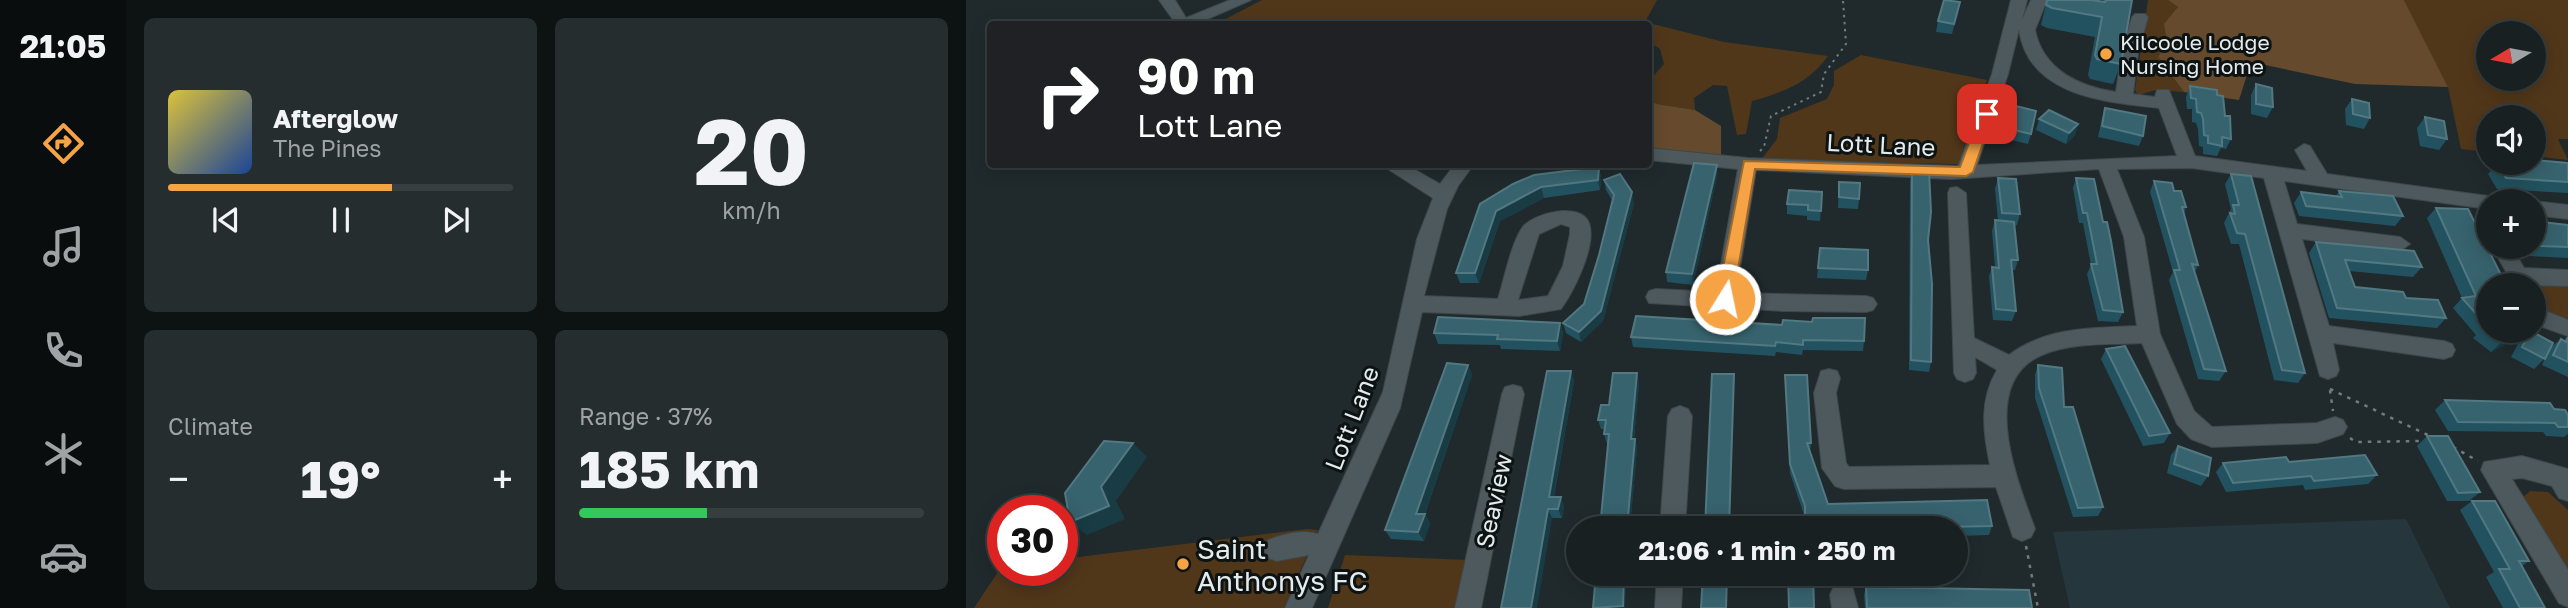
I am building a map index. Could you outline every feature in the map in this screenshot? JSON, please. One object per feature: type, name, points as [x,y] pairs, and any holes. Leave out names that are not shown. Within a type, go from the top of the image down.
[{"type":"street","points":[[1167,0],[1181,21]]},
{"type":"street","points":[[1190,21],[1243,0]]},
{"type":"street","points":[[1966,172],[1990,104],[2019,0]]},
{"type":"street","points":[[2043,5],[2027,28],[2030,42],[2050,73],[2064,84],[2086,92],[2165,99],[2188,162]]},
{"type":"street","points":[[2124,97],[2130,52],[2134,47],[2140,17]]},
{"type":"street","points":[[2304,150],[2321,179]]},
{"type":"street","name":"Lott Lane","points":[[1652,154],[1748,164],[1966,172],[2106,163],[2188,162],[2476,200]]},
{"type":"street","points":[[2106,163],[2134,237],[2149,334],[2185,417],[2199,432],[2212,437],[2317,433],[2335,427]]},
{"type":"street","points":[[1725,299],[1748,164]]},
{"type":"street","points":[[1396,168],[1425,182],[1444,197]]},
{"type":"street","name":"Lott Lane","points":[[1298,608],[1379,433],[1395,390],[1421,264],[1444,197],[1460,168]]},
{"type":"street","points":[[2272,173],[2320,333],[2329,380]]},
{"type":"street","points":[[1957,193],[1965,373]]},
{"type":"street","points":[[2546,209],[2568,212]]},
{"type":"street","points":[[1412,304],[1541,307],[1554,303],[1560,296],[1574,258],[1580,224],[1572,218],[1558,218],[1538,223],[1530,231],[1506,306]]},
{"type":"street","points":[[2289,230],[2400,244]]},
{"type":"street","points":[[2546,279],[2568,278]]},
{"type":"street","points":[[1656,296],[1866,304]]},
{"type":"street","points":[[2546,320],[2568,328]]},
{"type":"street","points":[[2320,333],[2444,350]]},
{"type":"street","points":[[2022,529],[2003,477],[1994,411],[1998,385],[2007,365],[2023,353],[2066,339],[2149,334]]},
{"type":"street","points":[[1965,343],[1987,352],[2007,365]]},
{"type":"street","points":[[1829,378],[1825,393],[1834,468],[1844,478],[2003,477]]},
{"type":"street","name":"Seaview","points":[[1468,608],[1513,394]]},
{"type":"street","points":[[1673,516],[1680,416]]},
{"type":"street","points":[[2568,490],[2560,477],[2522,467],[2493,470],[2568,594]]},
{"type":"street","points":[[1277,549],[1306,542],[1326,548]]},
{"type":"street","points":[[1668,608],[1669,586]]},
{"type":"path","points":[[1748,164],[1765,147],[1771,116],[1821,92],[1822,74],[1846,42],[1847,29],[1840,11],[1843,0]]},
{"type":"path","points":[[2329,380],[2335,427],[2356,442],[2430,442]]},
{"type":"path","points":[[2329,380],[2493,470]]},
{"type":"path","points":[[2022,529],[2038,608]]},
{"type":"shaded area","points":[[1262,0],[1657,0],[1646,21],[1222,21]]},
{"type":"shaded area","points":[[2148,0],[2168,0],[2178,7],[2167,42],[2158,57],[2184,92],[2156,90],[2138,95],[2135,90]]},
{"type":"shaded area","points":[[2168,0],[2404,0],[2448,87],[2355,84],[2251,62],[2239,100],[2184,92],[2158,57],[2167,42],[2164,24],[2178,7]]},
{"type":"shaded area","points":[[2404,0],[2568,0],[2568,139],[2558,139],[2568,160],[2546,157],[2546,105],[2476,105],[2476,151],[2461,149],[2448,87]]},
{"type":"shaded area","points":[[1652,24],[1724,42],[1828,56],[1804,80],[1775,94],[1752,101],[1746,134],[1737,135],[1727,86],[1713,85],[1694,98],[1695,110],[1652,102],[1652,78],[1664,64],[1660,49],[1652,44]]},
{"type":"shaded area","points":[[1861,55],[1987,80],[1958,164],[1761,160],[1777,139],[1780,118],[1827,99],[1834,85],[1834,71]]},
{"type":"shaded area","points":[[1652,102],[1695,110],[1721,126],[1721,155],[1652,149]]},
{"type":"shaded area","points":[[2568,283],[2568,319],[2552,317],[2546,312],[2546,284]]},
{"type":"shaded area","points":[[2530,491],[2548,492],[2568,510],[2568,582],[2520,500]]},
{"type":"shaded area","points":[[2406,519],[2450,608],[2070,608],[2053,532]]},
{"type":"shaded area","name":"Saint Anthonys FC","points":[[1307,529],[1318,530],[1284,608],[974,608],[989,586],[1078,586],[1078,557]]},
{"type":"shaded area","points":[[1345,555],[1468,560],[1459,600],[1454,608],[1328,608]]},
{"type":"building","points":[[1944,0],[1960,2],[1954,24],[1938,21]]},
{"type":"building","points":[[2047,0],[2132,0],[2121,64],[2097,59],[2095,55],[2102,17],[2052,8],[2046,5]]},
{"type":"building","points":[[2256,84],[2272,88],[2273,107],[2256,104]]},
{"type":"building","points":[[2190,86],[2217,90],[2217,95],[2223,96],[2225,116],[2230,116],[2231,139],[2222,137],[2222,146],[2208,143],[2201,113],[2197,112],[2196,99],[2191,98]]},
{"type":"building","points":[[2352,99],[2369,103],[2370,118],[2353,114]]},
{"type":"building","points":[[2000,102],[2036,111],[2031,134],[1993,125]]},
{"type":"building","points":[[2105,108],[2146,116],[2143,136],[2102,126]]},
{"type":"building","points":[[2049,110],[2078,124],[2069,133],[2039,119]]},
{"type":"building","points":[[2425,117],[2444,121],[2447,139],[2428,135]]},
{"type":"building","points":[[2546,161],[2568,163],[2568,182],[2506,178],[2504,175],[2546,175]]},
{"type":"building","points":[[1694,163],[1717,165],[1692,274],[1666,272]]},
{"type":"building","points":[[1599,168],[1598,180],[1541,187],[1496,211],[1475,273],[1456,273],[1480,204],[1534,175]]},
{"type":"building","points":[[1912,170],[1929,171],[1931,362],[1911,360]]},
{"type":"building","points":[[1620,174],[1632,192],[1601,311],[1579,332],[1563,323],[1584,304],[1614,195],[1604,180]]},
{"type":"building","points":[[2231,174],[2251,176],[2305,373],[2282,370],[2245,234],[2237,233],[2230,213],[2235,214],[2233,205],[2239,205]]},
{"type":"building","points":[[1998,178],[2016,179],[2020,214],[2002,213]]},
{"type":"building","points":[[2076,178],[2094,179],[2103,222],[2107,222],[2123,312],[2103,310],[2091,264],[2097,264],[2087,213],[2083,213]]},
{"type":"building","points":[[2154,181],[2172,183],[2174,191],[2181,191],[2186,207],[2182,207],[2198,265],[2192,264],[2226,371],[2204,369],[2174,270],[2180,270]]},
{"type":"building","points":[[1839,182],[1860,183],[1859,199],[1839,197]]},
{"type":"building","points":[[1789,190],[1822,192],[1821,211],[1808,210],[1808,205],[1787,204]]},
{"type":"building","points":[[2339,191],[2393,196],[2403,216],[2306,206],[2301,192],[2342,197]]},
{"type":"building","points":[[2436,208],[2468,209],[2476,225],[2476,259],[2493,259],[2500,273],[2476,273],[2476,296]]},
{"type":"building","points":[[1995,220],[2014,222],[2018,260],[2011,260],[2016,311],[1996,309],[1992,267],[1999,268]]},
{"type":"building","points":[[2546,222],[2568,225],[2568,247],[2546,246]]},
{"type":"building","points":[[2316,242],[2414,251],[2422,267],[2345,260],[2355,287],[2403,292],[2406,298],[2438,300],[2446,318],[2337,308]]},
{"type":"building","points":[[1820,248],[1868,250],[1868,270],[1818,268]]},
{"type":"building","points":[[2476,296],[2476,314],[2462,298]]},
{"type":"building","points":[[1636,316],[1782,325],[1783,320],[1812,322],[1813,318],[1865,318],[1864,341],[1803,340],[1803,345],[1776,342],[1775,346],[1631,337]]},
{"type":"building","points":[[1438,317],[1560,323],[1557,341],[1497,339],[1498,335],[1434,333]]},
{"type":"building","points":[[2568,337],[2568,362],[2553,355],[2561,339],[2566,342]]},
{"type":"building","points":[[2546,339],[2553,343],[2545,359],[2522,347],[2524,343],[2546,343]]},
{"type":"building","points":[[2125,346],[2170,433],[2149,436],[2106,349]]},
{"type":"building","points":[[1447,363],[1468,365],[1416,514],[1425,514],[1418,532],[1385,530]]},
{"type":"building","points":[[2038,365],[2062,368],[2064,407],[2073,407],[2103,507],[2078,508],[2039,388]]},
{"type":"building","points":[[1547,371],[1571,371],[1549,497],[1561,497],[1558,509],[1548,509],[1531,608],[1501,608]]},
{"type":"building","points":[[1613,373],[1637,373],[1631,439],[1635,439],[1628,516],[1601,516],[1609,434],[1604,434],[1606,420],[1598,420],[1601,405],[1609,405]]},
{"type":"building","points":[[1712,374],[1734,374],[1729,516],[1706,516]]},
{"type":"building","points":[[1785,375],[1807,375],[1811,443],[1807,443],[1828,504],[1987,500],[1992,526],[1968,526],[1968,516],[1805,516],[1805,506],[1790,464]]},
{"type":"building","points":[[2445,400],[2550,403],[2554,409],[2565,410],[2568,427],[2558,427],[2555,423],[2458,422]]},
{"type":"building","points":[[2427,436],[2448,436],[2480,492],[2458,493]]},
{"type":"building","points":[[1104,441],[1133,443],[1101,487],[1109,506],[1078,519],[1078,495],[1065,493]]},
{"type":"building","points":[[2178,446],[2211,458],[2208,476],[2174,464]]},
{"type":"building","points":[[2365,455],[2377,475],[2314,481],[2311,476],[2233,483],[2223,463],[2286,457],[2289,462]]},
{"type":"building","points":[[2472,501],[2495,501],[2529,561],[2519,561],[2545,608],[2520,608],[2499,569],[2510,569]]},
{"type":"building","points":[[1595,586],[1624,586],[1623,606],[1593,608]]},
{"type":"building","points":[[1702,586],[1727,586],[1726,608],[1701,608]]},
{"type":"building","points":[[1788,586],[1813,586],[1814,608],[1789,608]]},
{"type":"building","points":[[1866,587],[2029,590],[2032,608],[1867,608]]},
{"type":"place","name":"Kilcoole Lodge Nursing Home","points":[[2106,54]]},
{"type":"place","name":"Saint Anthonys FC","points":[[1183,564]]},
{"type":"route","points":[[1725,299],[1748,164],[1966,172],[1987,114]]}]
